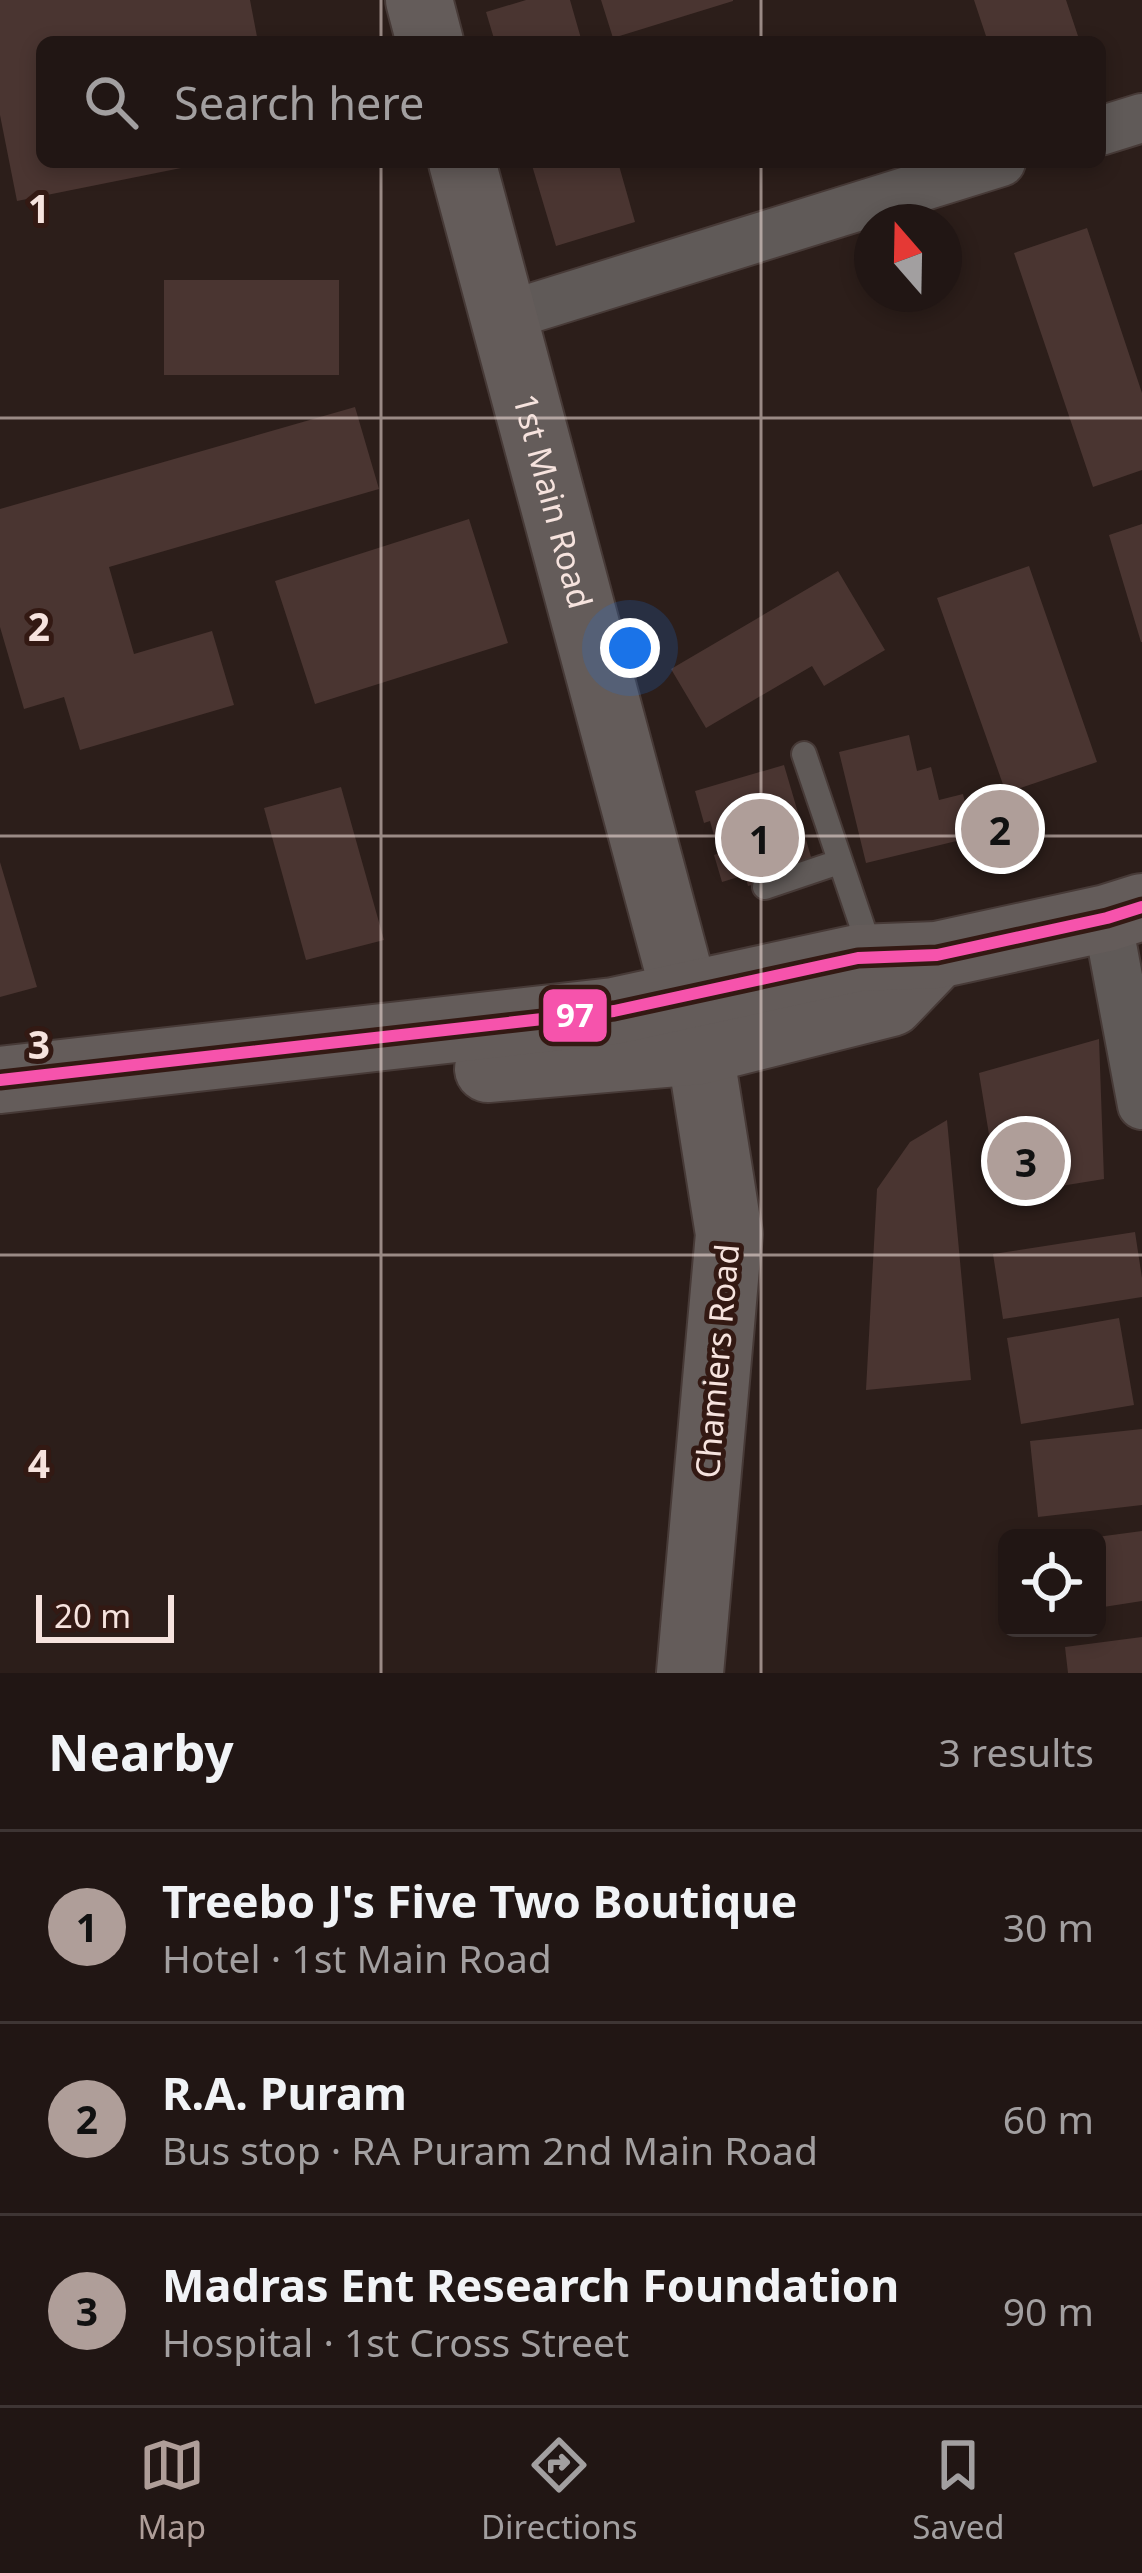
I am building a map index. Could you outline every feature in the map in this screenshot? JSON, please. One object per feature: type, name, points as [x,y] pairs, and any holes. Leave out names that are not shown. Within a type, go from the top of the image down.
[{"type":"main road","points":[[418,0],[428,36]]},
{"type":"main road","name":"1st Main Road","points":[[463,168],[693,1024]]},
{"type":"main road","points":[[0,1080],[592,1013],[693,1024],[858,958],[937,956],[1125,912]]},
{"type":"main road","points":[[0,1109],[891,1003],[937,956]]},
{"type":"main road","name":"Chamiers Road","points":[[690,1673],[729,1234],[693,1024]]},
{"type":"street","points":[[1106,129],[1142,118]]},
{"type":"street","points":[[503,317],[982,168]]},
{"type":"street","points":[[1125,912],[1142,1106]]},
{"type":"lane","points":[[804,754],[873,957]]},
{"type":"lane","points":[[765,887],[839,862]]},
{"type":"building","points":[[0,0],[250,0],[257,36],[36,36],[36,168],[181,168],[17,201],[0,115]]},
{"type":"building","points":[[526,0],[570,0],[580,36],[493,36],[486,12]]},
{"type":"building","points":[[601,0],[733,0],[619,36],[612,36]]},
{"type":"building","points":[[974,0],[1066,0],[1078,36],[986,36]]},
{"type":"building","points":[[533,168],[620,168],[635,222],[556,246]]},
{"type":"building","points":[[1087,228],[1142,393],[1142,470],[1093,487],[1014,253]]},
{"type":"building","points":[[164,280],[339,280],[339,375],[164,375]]},
{"type":"building","points":[[355,407],[379,489],[109,567],[134,654],[212,631],[234,705],[80,750],[64,697],[24,709],[0,627],[0,509]]},
{"type":"building","points":[[469,519],[508,643],[315,704],[275,581]]},
{"type":"building","points":[[1142,524],[1142,642],[1141,642],[1109,535]]},
{"type":"building","points":[[1029,566],[1097,762],[1006,793],[937,598]]},
{"type":"building","points":[[838,571],[885,650],[824,686],[812,666],[706,728],[671,669]]},
{"type":"building","points":[[909,735],[917,771],[931,767],[939,800],[963,794],[973,837],[866,863],[839,752]]},
{"type":"building","points":[[784,765],[814,867],[748,886],[745,875],[722,882],[710,821],[704,823],[695,791]]},
{"type":"building","points":[[341,787],[384,940],[306,960],[264,808]]},
{"type":"building","points":[[0,862],[37,987],[0,997]]},
{"type":"building","points":[[1099,1039],[1104,1179],[999,1196],[979,1073]]},
{"type":"building","points":[[947,1120],[971,1380],[866,1390],[877,1189],[910,1142]]},
{"type":"building","points":[[1135,1232],[1142,1297],[1003,1319],[993,1254]]},
{"type":"building","points":[[1119,1318],[1134,1405],[1021,1424],[1007,1338]]},
{"type":"building","points":[[1142,1429],[1142,1505],[1038,1517],[1030,1441]]},
{"type":"building","points":[[1142,1531],[1142,1601],[1106,1607],[1106,1536]]},
{"type":"building","points":[[1142,1637],[1142,1673],[1068,1673],[1065,1647]]},
{"type":"transit line","name":"97","points":[[0,1080],[614,1011],[858,958],[937,955],[1142,907]]},
{"type":"place","name":"R.A. Puram","points":[[1000,829]]},
{"type":"place","name":"Treebo J's Five Two Boutique","points":[[760,838]]},
{"type":"place","name":"Madras Ent Research Foundation","points":[[1026,1161]]}]
